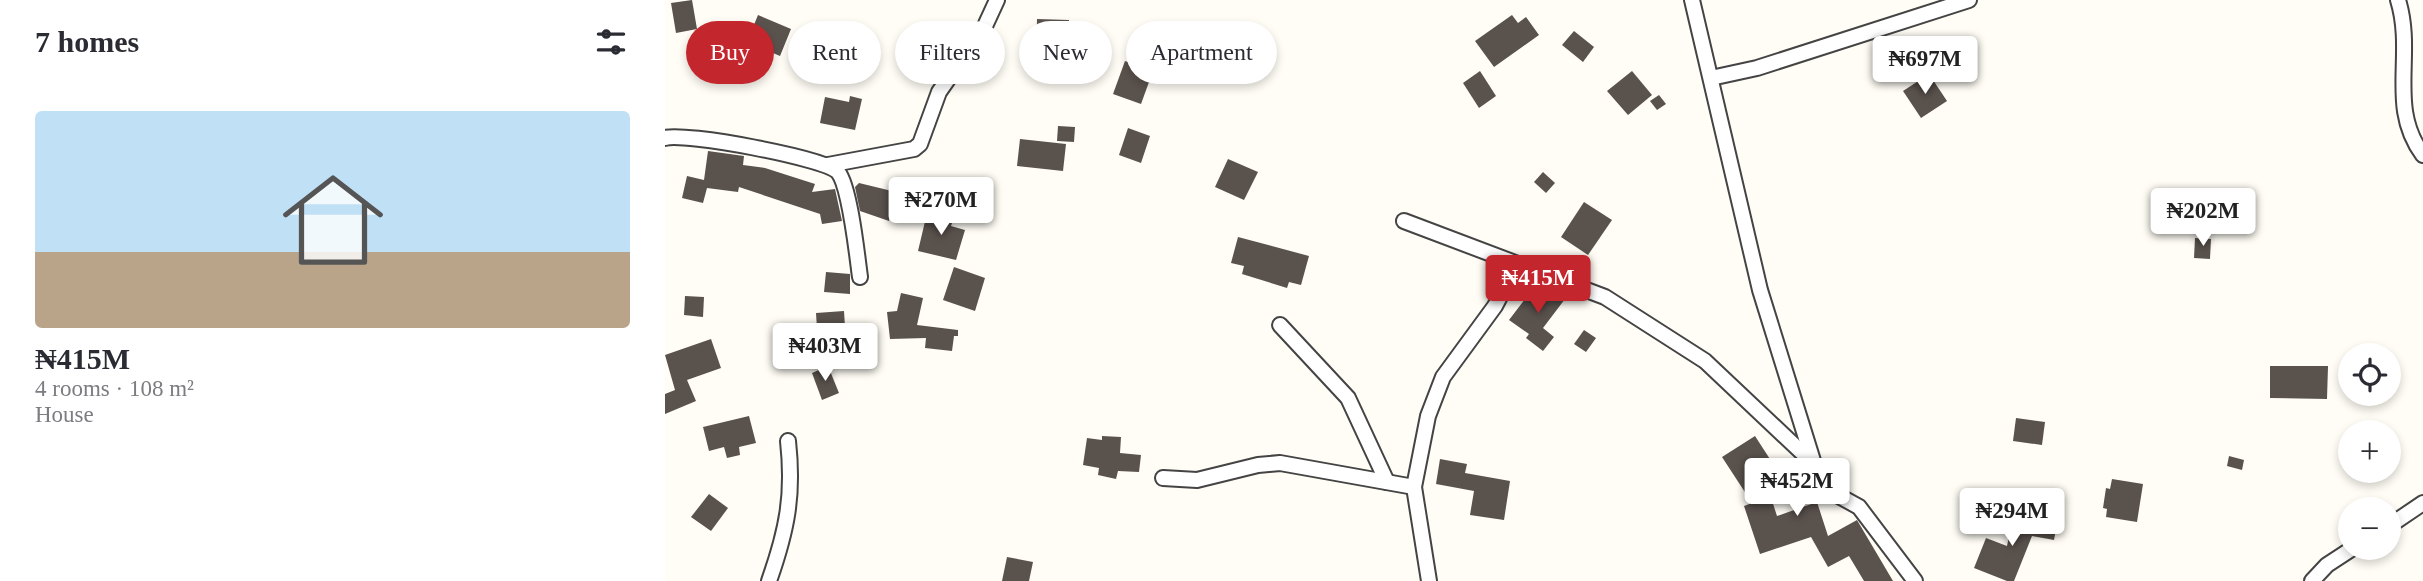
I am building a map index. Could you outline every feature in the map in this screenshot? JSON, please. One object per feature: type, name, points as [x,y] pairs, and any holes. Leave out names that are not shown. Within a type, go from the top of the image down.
[{"type":"street","points":[[665,138],[692,137],[828,165],[914,149],[920,144],[939,92],[985,26],[997,0]]},
{"type":"street","points":[[1692,0],[1760,290],[1814,464],[1828,490],[1859,507],[1915,581]]},
{"type":"street","points":[[1711,78],[1757,68],[1969,0]]},
{"type":"street","points":[[2398,0],[2406,24],[2403,114],[2410,138],[2423,155]]},
{"type":"street","points":[[828,165],[844,183],[860,277]]},
{"type":"street","points":[[1404,220],[1605,297],[1661,331],[1737,388],[1814,464]]},
{"type":"street","points":[[1429,581],[1414,487],[1428,416],[1443,377],[1495,306],[1517,264]]},
{"type":"street","points":[[1280,325],[1348,398],[1387,482]]},
{"type":"street","points":[[769,581],[790,508],[792,479],[788,441]]},
{"type":"street","points":[[1163,478],[1197,480],[1258,465],[1280,463],[1414,487]]},
{"type":"street","points":[[2401,518],[2423,503]]},
{"type":"street","points":[[2312,581],[2338,558]]},
{"type":"building","points":[[692,0],[696,21],[686,21],[686,31],[676,33],[671,3]]},
{"type":"building","points":[[758,15],[772,21],[756,21]]},
{"type":"building","points":[[1512,15],[1518,23],[1526,17],[1539,35],[1494,67],[1475,41]]},
{"type":"building","points":[[1037,19],[1069,20],[1069,21]]},
{"type":"building","points":[[774,22],[788,28],[788,36],[780,56],[774,53]]},
{"type":"building","points":[[1574,31],[1594,47],[1583,62],[1562,45]]},
{"type":"building","points":[[1125,61],[1126,84],[1148,84],[1141,104],[1113,94]]},
{"type":"building","points":[[1480,71],[1496,96],[1479,108],[1463,83]]},
{"type":"building","points":[[1632,71],[1652,95],[1628,115],[1607,91]]},
{"type":"building","points":[[1929,74],[1947,101],[1921,118],[1903,91]]},
{"type":"building","points":[[1659,95],[1666,104],[1657,110],[1650,101]]},
{"type":"building","points":[[850,96],[862,99],[855,130],[820,123],[825,97],[849,102]]},
{"type":"building","points":[[1058,126],[1075,127],[1074,142],[1057,141]]},
{"type":"building","points":[[1128,128],[1150,136],[1141,163],[1119,155]]},
{"type":"building","points":[[1020,139],[1066,144],[1063,171],[1017,166]]},
{"type":"building","points":[[708,151],[744,156],[743,165],[765,168],[815,184],[812,192],[835,189],[842,221],[822,224],[820,214],[739,187],[738,192],[707,188],[703,203],[682,198],[687,176],[704,180]]},
{"type":"building","points":[[1228,159],[1258,172],[1244,200],[1215,187]]},
{"type":"building","points":[[1543,172],[1555,183],[1546,193],[1534,182]]},
{"type":"building","points":[[859,183],[896,192],[889,221],[860,211],[855,187]]},
{"type":"building","points":[[1584,202],[1612,220],[1588,255],[1561,237]]},
{"type":"building","points":[[927,213],[953,220],[951,226],[965,230],[956,260],[918,251]]},
{"type":"building","points":[[1238,237],[1309,256],[1301,285],[1289,282],[1287,288],[1242,274],[1244,266],[1231,263]]},
{"type":"building","points":[[2195,238],[2211,239],[2210,259],[2194,258]]},
{"type":"building","points":[[954,267],[985,278],[975,311],[943,300]]},
{"type":"building","points":[[826,272],[850,274],[850,294],[824,292]]},
{"type":"building","points":[[1538,282],[1565,299],[1543,328],[1554,337],[1543,351],[1526,338],[1529,334],[1509,320]]},
{"type":"building","points":[[901,293],[923,298],[917,325],[958,330],[958,336],[954,336],[952,351],[925,348],[926,338],[890,339],[887,312],[897,311]]},
{"type":"building","points":[[685,296],[704,297],[703,317],[684,315]]},
{"type":"building","points":[[844,311],[846,342],[818,344],[816,313]]},
{"type":"building","points":[[1584,330],[1596,338],[1586,352],[1574,344]]},
{"type":"building","points":[[711,339],[721,368],[687,380],[696,401],[665,414],[665,394],[675,390],[665,355]]},
{"type":"building","points":[[828,366],[839,393],[822,400],[812,373]]},
{"type":"building","points":[[2270,366],[2328,366],[2327,399],[2270,398]]},
{"type":"building","points":[[749,416],[756,443],[739,447],[740,455],[727,458],[724,447],[709,451],[703,427]]},
{"type":"building","points":[[2016,418],[2045,422],[2042,445],[2013,441]]},
{"type":"building","points":[[1102,436],[1121,437],[1120,453],[1141,455],[1139,472],[1118,471],[1116,479],[1098,475],[1099,468],[1083,465],[1087,438],[1102,440]]},
{"type":"building","points":[[1755,436],[1779,473],[1766,482],[1777,516],[1817,502],[1828,536],[1857,520],[1893,581],[1864,581],[1849,556],[1828,567],[1811,537],[1760,554],[1744,506],[1752,503],[1722,457]]},
{"type":"building","points":[[2229,456],[2244,460],[2242,470],[2227,466]]},
{"type":"building","points":[[1440,459],[1467,464],[1465,473],[1510,481],[1504,520],[1470,515],[1474,491],[1436,484]]},
{"type":"building","points":[[2112,479],[2143,484],[2137,522],[2106,517],[2107,509],[2103,508],[2106,488],[2110,489]]},
{"type":"building","points":[[709,494],[728,508],[711,531],[691,517]]},
{"type":"building","points":[[2013,516],[2057,524],[2054,540],[2032,536],[2014,581],[2007,581],[1974,568],[1986,538],[2007,546]]},
{"type":"building","points":[[1007,557],[1033,562],[1029,581],[1002,581]]}]
